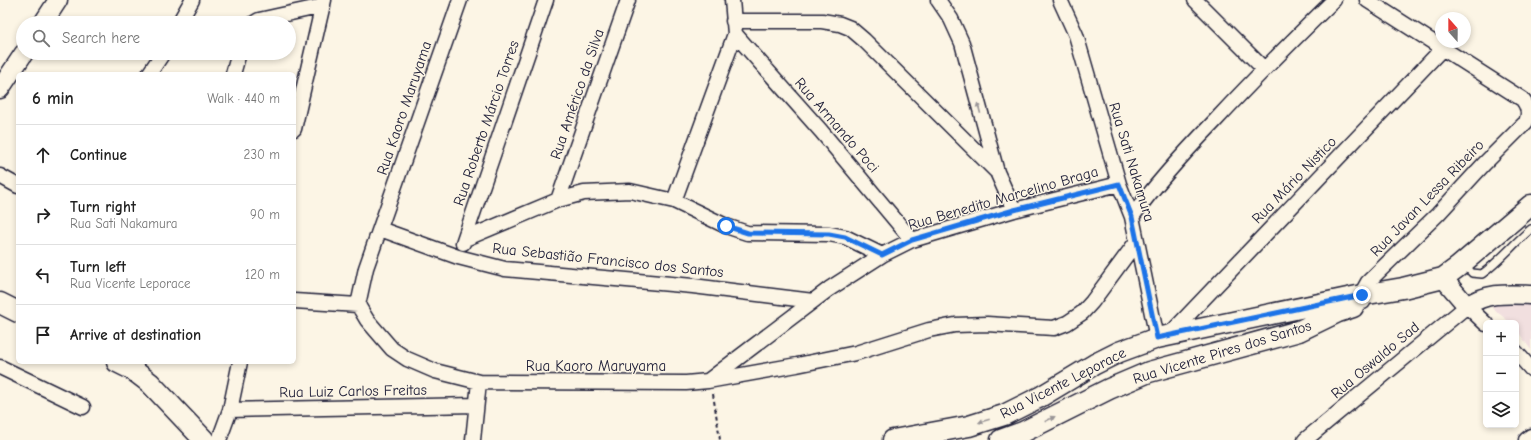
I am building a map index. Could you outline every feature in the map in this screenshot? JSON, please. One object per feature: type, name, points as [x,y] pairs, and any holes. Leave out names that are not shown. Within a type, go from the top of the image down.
[{"type":"main road","points":[[1447,283],[1490,250],[1505,227],[1529,210]]},
{"type":"main road","name":"Rua Vicente Leporace","points":[[893,440],[969,426],[1004,415],[1119,352],[1163,337],[1295,309],[1363,300],[1403,288],[1447,283]]},
{"type":"main road","name":"Rua Vicente Pires dos Santos","points":[[1001,440],[1023,432],[1149,372],[1299,331],[1363,300]]},
{"type":"main road","points":[[0,303],[16,311]]},
{"type":"main road","points":[[1295,309],[1302,315],[1304,320],[1304,324],[1299,331]]},
{"type":"main road","points":[[121,364],[134,370],[150,383],[204,440]]},
{"type":"street","points":[[48,16],[58,0]]},
{"type":"street","points":[[183,16],[192,0]]},
{"type":"street","name":"Rua Kaoro Maruyama","points":[[460,0],[366,268],[358,305],[367,320],[392,349],[435,371],[479,382],[664,384],[710,381],[856,353],[930,330],[955,325],[987,324],[1054,328],[1067,323],[1082,313],[1092,302],[1137,241]]},
{"type":"street","name":"Rua Roberto Márcio Torres","points":[[458,257],[546,0]]},
{"type":"street","name":"Rua Américo da Silva","points":[[558,200],[628,0]]},
{"type":"street","points":[[674,201],[734,27],[732,0]]},
{"type":"street","points":[[938,0],[951,19],[962,43],[997,172],[1014,210]]},
{"type":"street","name":"Rua Sati Nakamura","points":[[1060,0],[1076,35],[1119,184],[1132,217],[1163,337]]},
{"type":"street","points":[[1195,0],[1264,69]]},
{"type":"street","points":[[1132,217],[1148,194],[1163,177],[1264,69],[1334,0]]},
{"type":"street","points":[[1367,0],[1435,43]]},
{"type":"street","points":[[274,16],[324,3],[296,120]]},
{"type":"street","points":[[734,27],[822,21],[840,24],[850,28],[864,40],[997,172]]},
{"type":"street","name":"Rua Armando Poci","points":[[734,27],[912,240]]},
{"type":"street","points":[[1443,48],[1522,99],[1527,105],[1528,115]]},
{"type":"street","name":"Rua Mário Nistico","points":[[1163,337],[1443,48]]},
{"type":"street","points":[[0,88],[19,60]]},
{"type":"street","points":[[150,72],[158,60]]},
{"type":"street","points":[[234,72],[237,60]]},
{"type":"street","name":"Rua Javan Lessa Ribeiro","points":[[1363,300],[1365,286],[1368,282],[1438,214],[1528,115]]},
{"type":"street","points":[[968,143],[976,140],[985,128]]},
{"type":"street","points":[[0,176],[16,185]]},
{"type":"street","name":"Rua Benedito Marcelino Braga","points":[[710,381],[840,281],[882,255],[912,240],[1014,210],[1119,184]]},
{"type":"street","points":[[465,239],[558,200],[584,193],[630,191],[674,201],[726,226],[748,233],[829,234],[845,237],[882,255]]},
{"type":"street","name":"Rua Sebastião Francisco dos Santos","points":[[380,229],[458,257],[505,269],[693,286],[813,301]]},
{"type":"street","points":[[1447,283],[1467,306],[1483,321]]},
{"type":"street","points":[[1467,306],[1476,299],[1491,295],[1531,295]]},
{"type":"street","points":[[296,301],[358,305]]},
{"type":"street","name":"Rua Oswaldo Sad","points":[[1305,440],[1467,306]]},
{"type":"street","points":[[1519,355],[1531,369]]},
{"type":"street","points":[[218,440],[230,410],[240,364]]},
{"type":"street","points":[[0,367],[83,407]]},
{"type":"street","points":[[473,440],[479,382]]},
{"type":"street","name":"Rua Luiz Carlos Freitas","points":[[230,410],[476,405]]},
{"type":"street","points":[[1526,440],[1531,436]]},
{"type":"lane","points":[[1467,268],[1482,274],[1493,266],[1531,229]]},
{"type":"path","points":[[710,381],[720,440]]},
{"type":"shaded area","points":[[1531,300],[1531,350],[1519,333],[1519,320],[1507,320],[1496,311],[1490,303]]},
{"type":"route","points":[[726,226],[748,233],[829,234],[845,237],[882,255],[912,240],[1014,210],[1119,184],[1132,217],[1157,338],[1362,295]]}]
